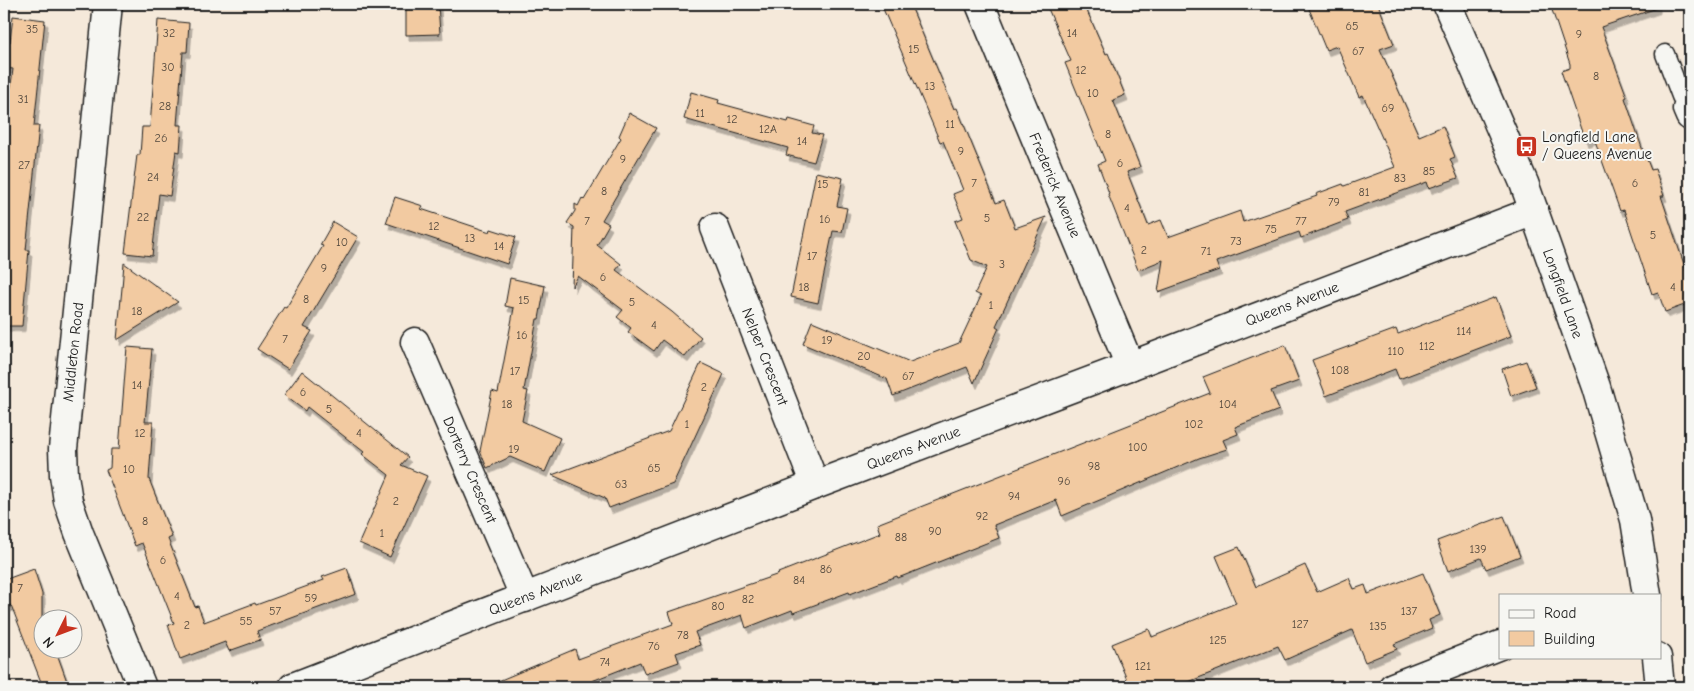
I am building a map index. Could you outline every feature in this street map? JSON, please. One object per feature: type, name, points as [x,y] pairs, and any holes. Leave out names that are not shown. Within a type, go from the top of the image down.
[{"type":"street","name":"Middleton Road","points":[[108,4],[63,449],[64,475],[68,501],[79,533],[142,687]]},
{"type":"street","name":"Frederick Avenue","points":[[980,4],[1130,366]]},
{"type":"street","name":"Longfield Lane","points":[[1447,4],[1534,211],[1603,408],[1635,520],[1643,594]]},
{"type":"street","name":"Queens Avenue","points":[[293,687],[815,484],[1534,211]]},
{"type":"street","name":"Nelper Crescent","points":[[715,228],[815,484]]},
{"type":"street","name":"Dorterry Crescent","points":[[415,342],[525,598]]},
{"type":"street","points":[[1393,687],[1499,645]]},
{"type":"street","points":[[1657,658],[1660,687]]},
{"type":"lane","points":[[1665,54],[1689,112]]},
{"type":"building","points":[[406,4],[438,4],[440,34],[406,35]]},
{"type":"building","points":[[881,4],[910,4],[954,109],[957,108],[996,203],[1004,200],[1015,228],[1046,217],[996,326],[999,328],[974,383],[967,367],[893,396],[887,379],[803,344],[812,321],[910,362],[959,343],[981,296],[975,293],[987,267],[971,260],[955,221],[963,218],[953,194],[963,190],[943,141],[940,142]]},
{"type":"building","points":[[1046,4],[1084,4],[1106,54],[1108,53],[1125,95],[1113,100],[1140,167],[1127,172],[1148,225],[1161,220],[1168,237],[1240,211],[1243,222],[1317,196],[1316,194],[1343,184],[1344,186],[1395,167],[1363,95],[1359,97],[1337,46],[1326,50],[1307,4],[1378,4],[1394,44],[1380,49],[1419,136],[1443,126],[1455,157],[1450,159],[1458,178],[1429,188],[1427,182],[1345,212],[1348,220],[1301,238],[1299,232],[1216,262],[1219,270],[1158,292],[1163,260],[1138,270],[1098,164],[1105,161],[1065,63],[1071,61]]},
{"type":"building","points":[[1550,4],[1657,4],[1657,8],[1601,27],[1627,97],[1625,98],[1645,157],[1651,170],[1655,169],[1664,196],[1661,196],[1690,282],[1690,303],[1665,312],[1658,292],[1652,294],[1624,210],[1620,211],[1594,138],[1585,141],[1561,71],[1570,68],[1570,64]]},
{"type":"building","points":[[13,16],[45,20],[34,126],[39,126],[26,250],[29,250],[22,326],[4,326],[4,116],[7,116],[13,69],[4,68],[4,41],[10,42]]},
{"type":"building","points":[[158,20],[189,23],[187,52],[183,52],[177,125],[182,125],[180,152],[176,151],[170,196],[159,194],[152,256],[125,253],[137,155],[140,155],[142,127],[150,127]]},
{"type":"building","points":[[691,92],[719,100],[718,103],[788,122],[789,119],[814,126],[812,133],[822,135],[814,162],[786,155],[788,148],[684,119]]},
{"type":"building","points":[[629,113],[656,128],[602,220],[609,224],[597,245],[621,264],[616,270],[672,312],[701,337],[685,357],[662,340],[654,351],[628,332],[631,328],[617,317],[623,310],[578,276],[572,287],[574,227],[567,223],[575,211],[575,204],[578,206],[582,198],[584,200],[621,138],[619,136]]},
{"type":"building","points":[[816,172],[843,178],[837,206],[847,208],[842,232],[833,231],[818,303],[791,297]]},
{"type":"building","points":[[395,197],[423,206],[421,209],[490,232],[491,229],[516,237],[507,264],[386,223]]},
{"type":"building","points":[[333,222],[358,237],[304,327],[312,331],[288,369],[257,349],[284,307],[286,308],[323,246],[320,245]]},
{"type":"building","points":[[124,263],[178,302],[117,340],[122,288]]},
{"type":"building","points":[[510,278],[545,286],[524,390],[528,391],[522,421],[560,438],[545,472],[510,457],[487,468],[480,451],[492,391],[498,393],[514,308],[505,306]]},
{"type":"building","points":[[1496,297],[1511,336],[1399,379],[1395,369],[1326,396],[1312,360],[1396,329],[1398,334]]},
{"type":"building","points":[[1285,345],[1299,381],[1271,391],[1279,410],[1235,427],[1238,434],[1223,440],[1227,449],[1199,458],[1062,516],[1056,500],[994,525],[999,538],[898,578],[897,576],[850,594],[849,592],[793,613],[792,610],[746,628],[742,615],[695,632],[700,645],[676,653],[679,662],[645,674],[640,662],[592,681],[595,687],[484,687],[575,649],[578,659],[673,624],[669,612],[779,574],[880,533],[877,524],[1210,393],[1203,377]]},
{"type":"building","points":[[127,347],[152,349],[145,422],[153,422],[149,479],[172,537],[168,539],[195,607],[198,606],[204,622],[324,580],[322,577],[347,568],[356,594],[257,631],[260,640],[229,651],[225,642],[180,659],[168,625],[174,623],[142,543],[135,546],[106,470],[110,468],[111,449],[119,449]]},
{"type":"building","points":[[1526,361],[1536,387],[1511,396],[1502,369]]},
{"type":"building","points":[[701,363],[724,374],[673,484],[609,508],[605,498],[552,475],[669,431]]},
{"type":"building","points":[[302,371],[408,457],[401,465],[427,476],[390,557],[359,543],[389,475],[362,454],[364,452],[307,407],[305,411],[284,395]]},
{"type":"building","points":[[1504,516],[1520,556],[1486,569],[1481,558],[1448,571],[1437,541]]},
{"type":"building","points":[[1239,547],[1256,587],[1305,565],[1317,592],[1349,578],[1354,589],[1365,585],[1368,594],[1423,573],[1440,615],[1429,620],[1432,628],[1394,644],[1397,649],[1365,662],[1352,630],[1285,660],[1278,646],[1176,687],[1130,687],[1112,644],[1149,629],[1152,637],[1236,603],[1216,556]]},
{"type":"building","points":[[34,569],[42,594],[42,608],[32,608],[32,658],[59,658],[69,687],[43,687],[11,605],[4,608],[4,580]]},
{"type":"place","name":"Longfield Lane / Queens Avenue","points":[[1526,146]]}]
